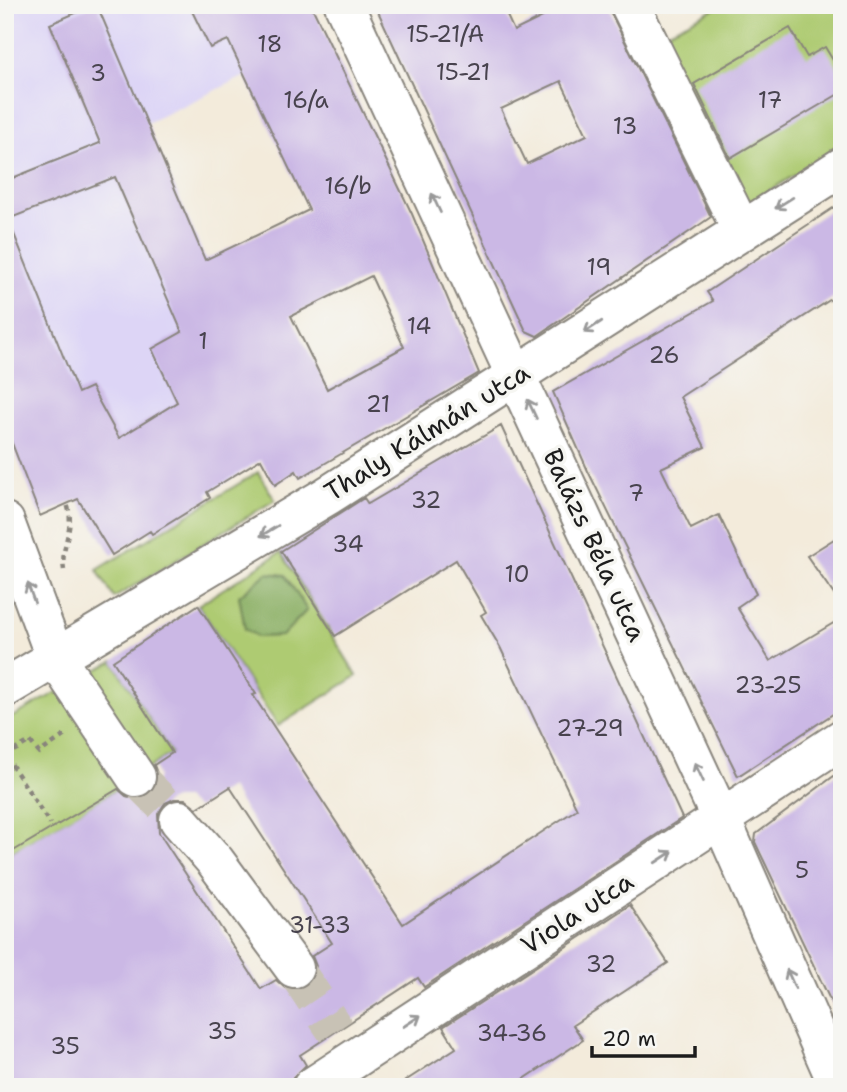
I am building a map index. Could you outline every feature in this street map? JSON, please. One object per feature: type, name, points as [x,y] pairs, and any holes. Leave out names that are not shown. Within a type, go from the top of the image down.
[{"type":"street","name":"Balázs Béla utca","points":[[344,5],[721,819],[839,1087]]},
{"type":"street","points":[[631,5],[742,231]]},
{"type":"street","name":"Thaly Kálmán utca","points":[[5,688],[327,496],[842,167]]},
{"type":"street","points":[[5,522],[55,657],[136,778]]},
{"type":"street","name":"Viola utca","points":[[312,1087],[348,1059],[842,739]]},
{"type":"street","points":[[179,820],[215,861],[294,968]]},
{"type":"path","points":[[61,554],[72,519],[66,504]]},
{"type":"path","points":[[50,824],[5,756],[30,741],[38,753],[95,716]]},
{"type":"shaded area","points":[[5,5],[311,5],[327,37],[147,123],[296,471],[275,485],[261,460],[112,555],[78,499],[40,516],[5,425]]},
{"type":"green space","points":[[721,5],[842,5],[842,146],[744,206],[659,36]]},
{"type":"green space","points":[[258,472],[275,500],[114,598],[97,570]]},
{"type":"green space","points":[[281,552],[357,676],[278,726],[198,605]]},
{"type":"green space","points":[[267,573],[285,575],[307,610],[282,636],[258,637],[245,629],[239,596]]},
{"type":"green space","points":[[113,661],[172,753],[94,804],[5,856],[5,721]]},
{"type":"building","points":[[97,5],[205,260],[309,210],[228,40],[210,48],[189,5],[311,5],[412,214],[479,373],[300,478],[296,471],[275,485],[261,459],[207,492],[210,498],[112,555],[78,499],[40,516],[5,425],[5,181],[100,143],[50,24]],"holes":[[[115,177],[182,332],[152,349],[177,402],[119,438],[91,387],[78,393],[8,219]],[[371,276],[404,347],[327,389],[291,316]]]},
{"type":"building","points":[[375,5],[502,5],[514,31],[567,5],[607,5],[711,217],[537,336],[526,331]],"holes":[[[561,81],[587,135],[527,164],[501,109]]]},
{"type":"building","points":[[790,28],[807,57],[825,47],[842,75],[842,92],[730,158],[694,84]]},
{"type":"building","points":[[842,202],[842,292],[680,397],[705,447],[661,468],[691,529],[719,515],[756,594],[737,607],[770,661],[842,618],[842,708],[738,776],[588,471],[553,392],[713,301],[707,292]]},
{"type":"building","points":[[501,426],[682,818],[424,987],[418,978],[300,1055],[306,1065],[284,1087],[5,1087],[5,856],[118,789],[126,796],[137,799],[148,795],[155,787],[158,776],[154,765],[172,753],[113,661],[198,605],[256,694],[253,695],[403,924],[577,809],[500,647],[481,615],[486,612],[456,560],[335,636],[281,551],[364,498],[368,504]],"holes":[[[230,787],[332,943],[312,956],[316,966],[314,977],[307,985],[297,990],[285,988],[276,980],[261,989],[159,833],[158,814],[165,803],[174,799],[185,799],[197,808]]]},
{"type":"building","points":[[842,534],[842,606],[807,556]]},
{"type":"building","points":[[842,770],[842,1025],[755,842],[756,834]]},
{"type":"building","points":[[630,905],[668,963],[573,1025],[583,1040],[512,1087],[396,1087],[456,1048],[443,1027]]},
{"type":"tunnel","points":[[136,777],[179,820]]},
{"type":"tunnel","points":[[294,968],[336,1031]]}]
